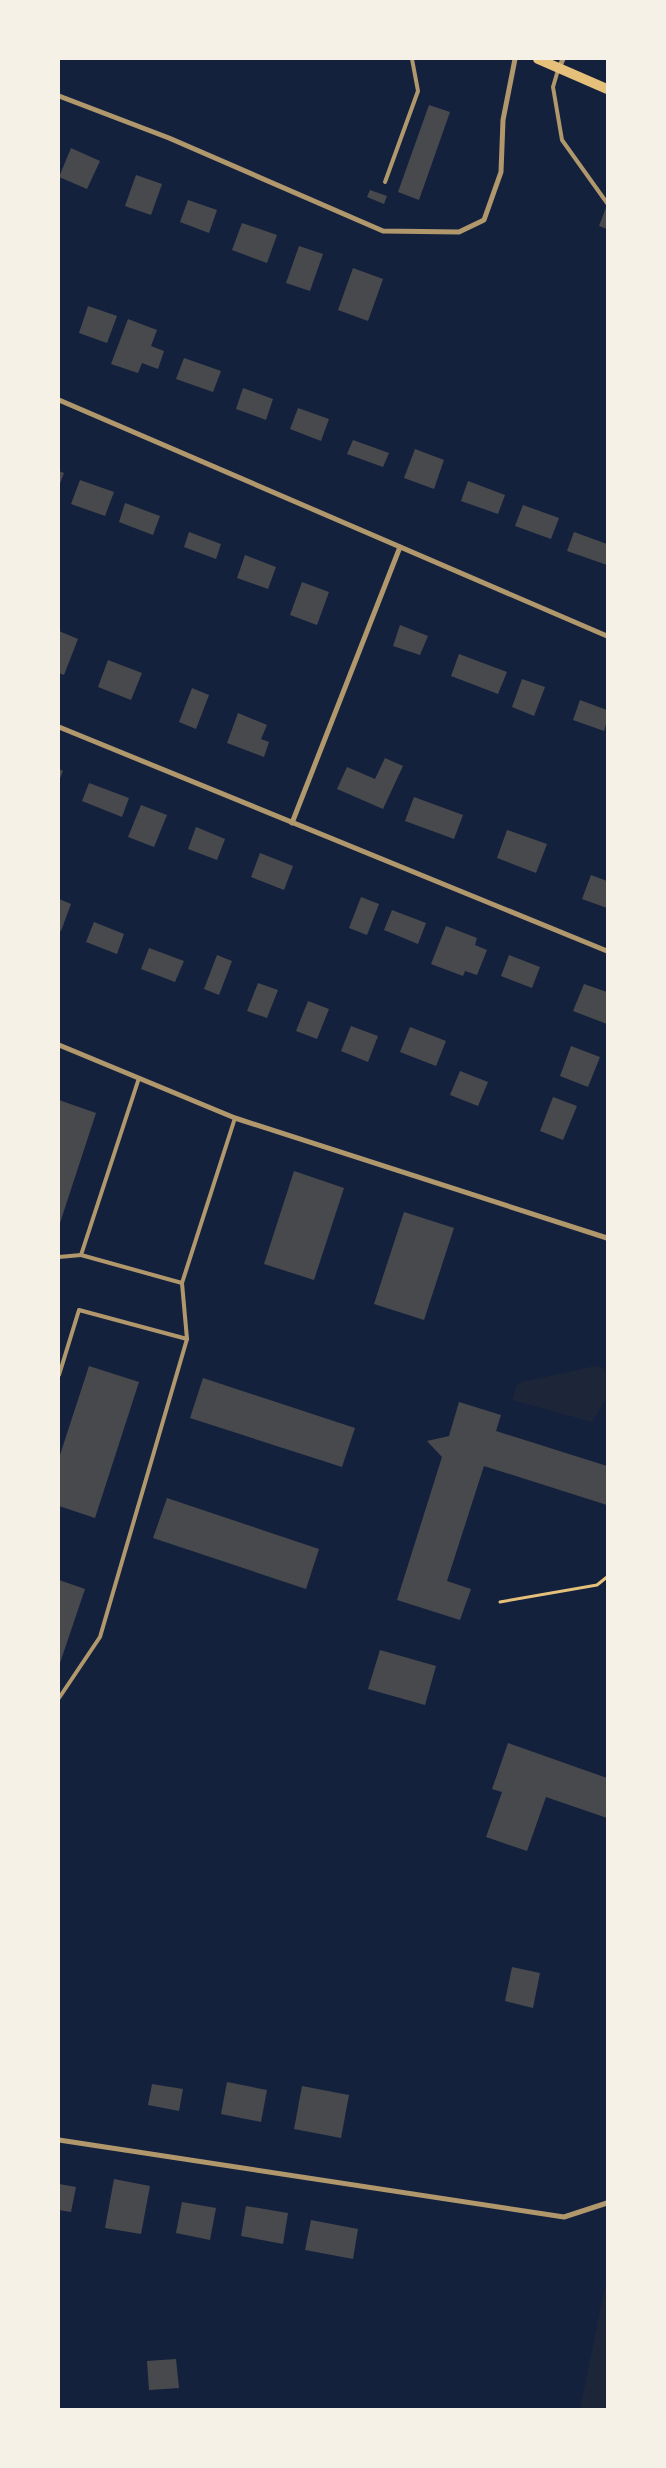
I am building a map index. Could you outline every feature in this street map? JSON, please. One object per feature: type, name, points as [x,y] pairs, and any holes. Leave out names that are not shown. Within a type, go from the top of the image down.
[{"type":"main road","points":[[538,59],[561,63],[607,89]]},
{"type":"street","points":[[59,96],[169,138],[383,231],[459,232],[484,220],[501,172],[503,120],[515,59]]},
{"type":"street","points":[[59,400],[607,636]]},
{"type":"street","points":[[292,823],[400,547]]},
{"type":"street","points":[[59,727],[607,951]]},
{"type":"street","points":[[59,1046],[235,1118],[607,1238]]},
{"type":"street","points":[[59,2140],[564,2217],[607,2203]]},
{"type":"lane","points":[[385,182],[418,91],[412,59]]},
{"type":"lane","points":[[561,63],[554,87],[562,140],[607,203]]},
{"type":"lane","points":[[80,1255],[139,1078]]},
{"type":"lane","points":[[59,1698],[100,1637],[187,1339],[182,1282],[235,1118]]},
{"type":"lane","points":[[59,1257],[80,1255],[182,1282]]},
{"type":"lane","points":[[59,1375],[79,1310],[187,1339]]},
{"type":"path","points":[[500,1602],[597,1585],[607,1576]]},
{"type":"shaded area","points":[[595,1366],[602,1367],[607,1372],[607,1397],[592,1422],[512,1400],[518,1383]]},
{"type":"shaded area","points":[[607,2278],[607,2409],[580,2409]]},
{"type":"building","points":[[429,105],[450,112],[419,200],[398,192]]},
{"type":"building","points":[[71,148],[100,161],[87,189],[59,177]]},
{"type":"building","points":[[136,175],[162,184],[151,215],[125,206]]},
{"type":"building","points":[[370,190],[387,196],[384,204],[367,197]]},
{"type":"building","points":[[188,200],[217,210],[209,233],[180,222]]},
{"type":"building","points":[[607,205],[607,229],[599,226]]},
{"type":"building","points":[[242,223],[277,235],[267,263],[232,250]]},
{"type":"building","points":[[299,246],[323,254],[310,291],[286,283]]},
{"type":"building","points":[[353,268],[383,279],[368,321],[338,310]]},
{"type":"building","points":[[88,306],[117,316],[107,343],[79,333]]},
{"type":"building","points":[[128,319],[157,330],[151,346],[164,351],[158,369],[142,363],[138,373],[111,364]]},
{"type":"building","points":[[184,358],[221,371],[213,392],[176,379]]},
{"type":"building","points":[[243,388],[273,399],[266,420],[236,409]]},
{"type":"building","points":[[298,408],[329,419],[321,441],[290,429]]},
{"type":"building","points":[[353,440],[389,453],[383,467],[347,454]]},
{"type":"building","points":[[415,449],[444,460],[434,489],[404,478]]},
{"type":"building","points":[[59,471],[64,473],[59,486]]},
{"type":"building","points":[[80,480],[114,492],[105,516],[71,504]]},
{"type":"building","points":[[468,481],[505,495],[498,514],[461,501]]},
{"type":"building","points":[[125,503],[160,516],[153,535],[119,522]]},
{"type":"building","points":[[523,505],[559,518],[551,539],[515,526]]},
{"type":"building","points":[[189,532],[221,544],[216,559],[184,547]]},
{"type":"building","points":[[574,532],[607,544],[607,565],[567,551]]},
{"type":"building","points":[[245,555],[276,567],[268,589],[237,578]]},
{"type":"building","points":[[302,582],[329,592],[317,625],[290,615]]},
{"type":"building","points":[[400,625],[428,636],[420,655],[393,646]]},
{"type":"building","points":[[59,631],[78,639],[64,675],[59,673]]},
{"type":"building","points":[[459,654],[507,672],[498,694],[451,676]]},
{"type":"building","points":[[108,660],[142,673],[131,700],[98,687]]},
{"type":"building","points":[[522,679],[545,687],[534,716],[512,707]]},
{"type":"building","points":[[192,688],[209,695],[196,729],[179,722]]},
{"type":"building","points":[[580,700],[607,710],[607,721],[604,731],[573,720]]},
{"type":"building","points":[[238,713],[267,725],[261,739],[269,742],[264,757],[227,743]]},
{"type":"building","points":[[385,758],[403,766],[383,809],[337,789],[347,767],[375,779]]},
{"type":"building","points":[[59,769],[63,771],[59,781]]},
{"type":"building","points":[[89,783],[129,798],[122,817],[82,801]]},
{"type":"building","points":[[414,797],[463,815],[454,839],[405,821]]},
{"type":"building","points":[[141,805],[167,815],[154,847],[128,837]]},
{"type":"building","points":[[196,827],[225,839],[217,860],[188,849]]},
{"type":"building","points":[[507,830],[547,844],[536,873],[497,858]]},
{"type":"building","points":[[260,853],[293,866],[284,890],[251,877]]},
{"type":"building","points":[[591,875],[607,881],[607,908],[582,899]]},
{"type":"building","points":[[361,897],[379,904],[367,935],[349,928]]},
{"type":"building","points":[[59,899],[71,904],[61,931],[59,930]]},
{"type":"building","points":[[392,910],[426,923],[418,944],[384,930]]},
{"type":"building","points":[[94,922],[124,934],[117,954],[86,942]]},
{"type":"building","points":[[446,926],[477,938],[475,945],[487,950],[477,975],[465,971],[463,976],[431,964]]},
{"type":"building","points":[[149,948],[184,961],[175,982],[141,969]]},
{"type":"building","points":[[217,955],[232,961],[219,995],[204,989]]},
{"type":"building","points":[[509,955],[540,967],[532,988],[501,976]]},
{"type":"building","points":[[258,983],[278,990],[267,1018],[247,1011]]},
{"type":"building","points":[[584,984],[607,992],[607,1024],[573,1011]]},
{"type":"building","points":[[308,1001],[329,1009],[317,1039],[296,1031]]},
{"type":"building","points":[[351,1026],[378,1036],[368,1062],[341,1051]]},
{"type":"building","points":[[410,1027],[446,1041],[436,1066],[400,1052]]},
{"type":"building","points":[[571,1046],[600,1057],[588,1087],[560,1076]]},
{"type":"building","points":[[460,1071],[488,1082],[478,1106],[450,1095]]},
{"type":"building","points":[[553,1097],[577,1106],[563,1140],[540,1131]]},
{"type":"building","points":[[59,1100],[96,1113],[59,1226]]},
{"type":"building","points":[[294,1171],[344,1188],[314,1280],[264,1264]]},
{"type":"building","points":[[404,1212],[454,1228],[424,1320],[374,1304]]},
{"type":"building","points":[[89,1366],[139,1382],[95,1518],[59,1506],[59,1458]]},
{"type":"building","points":[[203,1378],[355,1428],[342,1467],[190,1418]]},
{"type":"building","points":[[459,1402],[501,1415],[496,1431],[607,1466],[607,1505],[484,1466],[447,1581],[471,1589],[460,1620],[397,1600],[442,1457],[427,1441],[449,1436]]},
{"type":"building","points":[[167,1498],[319,1549],[306,1589],[153,1538]]},
{"type":"building","points":[[59,1580],[85,1589],[59,1666]]},
{"type":"building","points":[[380,1650],[436,1666],[425,1705],[368,1689]]},
{"type":"building","points":[[508,1743],[607,1778],[607,1818],[546,1797],[527,1851],[486,1837],[502,1792],[492,1789]]},
{"type":"building","points":[[512,1967],[540,1973],[533,2008],[505,2001]]},
{"type":"building","points":[[227,2082],[267,2090],[261,2122],[221,2114]]},
{"type":"building","points":[[152,2084],[183,2089],[179,2111],[148,2105]]},
{"type":"building","points":[[302,2086],[349,2095],[341,2138],[294,2129]]},
{"type":"building","points":[[114,2179],[150,2186],[141,2234],[105,2228]]},
{"type":"building","points":[[59,2184],[76,2187],[71,2212],[59,2210]]},
{"type":"building","points":[[182,2202],[216,2208],[210,2240],[176,2233]]},
{"type":"building","points":[[246,2206],[288,2213],[283,2244],[241,2236]]},
{"type":"building","points":[[311,2220],[358,2229],[353,2259],[305,2250]]},
{"type":"building","points":[[176,2359],[179,2388],[149,2390],[147,2361]]}]
